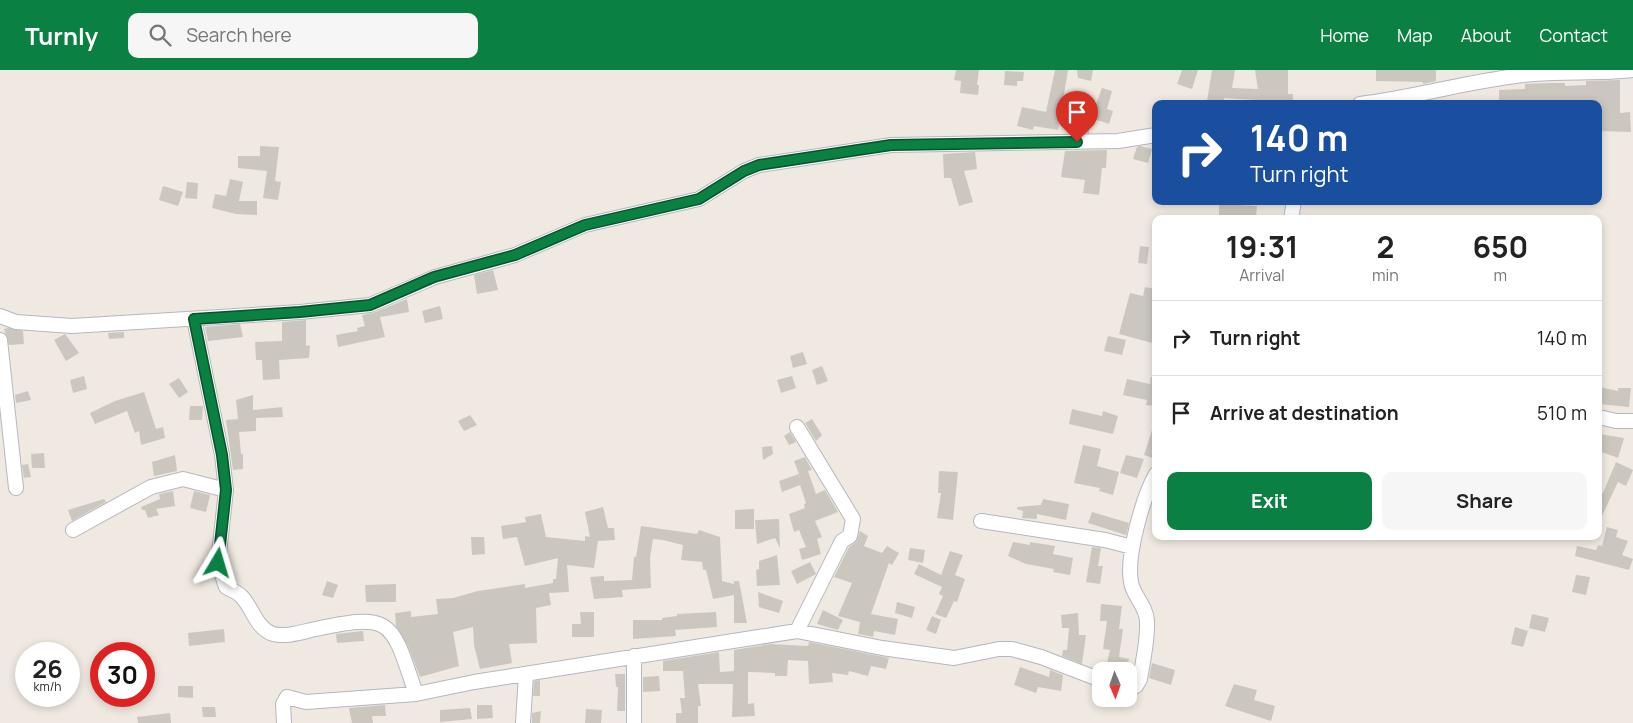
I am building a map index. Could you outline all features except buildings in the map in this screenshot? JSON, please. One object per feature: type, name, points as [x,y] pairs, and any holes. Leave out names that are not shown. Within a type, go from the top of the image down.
[{"type":"street","points":[[1383,100],[1534,74],[1633,70]]},
{"type":"street","points":[[0,316],[16,322],[72,326],[309,312],[370,305],[434,277],[515,255],[585,225],[699,199],[744,171],[759,165],[891,145],[1118,142],[1152,136]]},
{"type":"street","points":[[194,319],[222,455],[226,490],[218,563],[226,587],[241,595],[260,626],[274,634],[281,635],[360,621],[386,626],[399,642],[416,694]]},
{"type":"street","points":[[0,340],[16,488]]},
{"type":"street","points":[[1602,418],[1616,421],[1633,421]]},
{"type":"street","points":[[797,427],[852,519],[850,536],[842,541],[797,631]]},
{"type":"street","points":[[73,530],[151,487],[183,479],[226,490]]},
{"type":"street","points":[[1138,682],[1147,621],[1143,606],[1131,584],[1129,565],[1132,547],[1152,486]]},
{"type":"street","points":[[981,521],[1106,540],[1132,547]]},
{"type":"street","points":[[284,723],[283,704],[287,697],[306,702],[416,694],[474,682],[797,631],[882,648],[954,658],[999,649],[1012,649],[1041,656],[1092,676]]},
{"type":"street","points":[[634,656],[634,723]]},
{"type":"street","points":[[523,723],[526,674]]},
{"type":"route","points":[[218,563],[226,490],[222,455],[194,319],[370,305],[420,285],[434,277],[515,255],[585,225],[635,215],[708,196],[744,171],[759,165],[891,145],[1077,142]]}]
